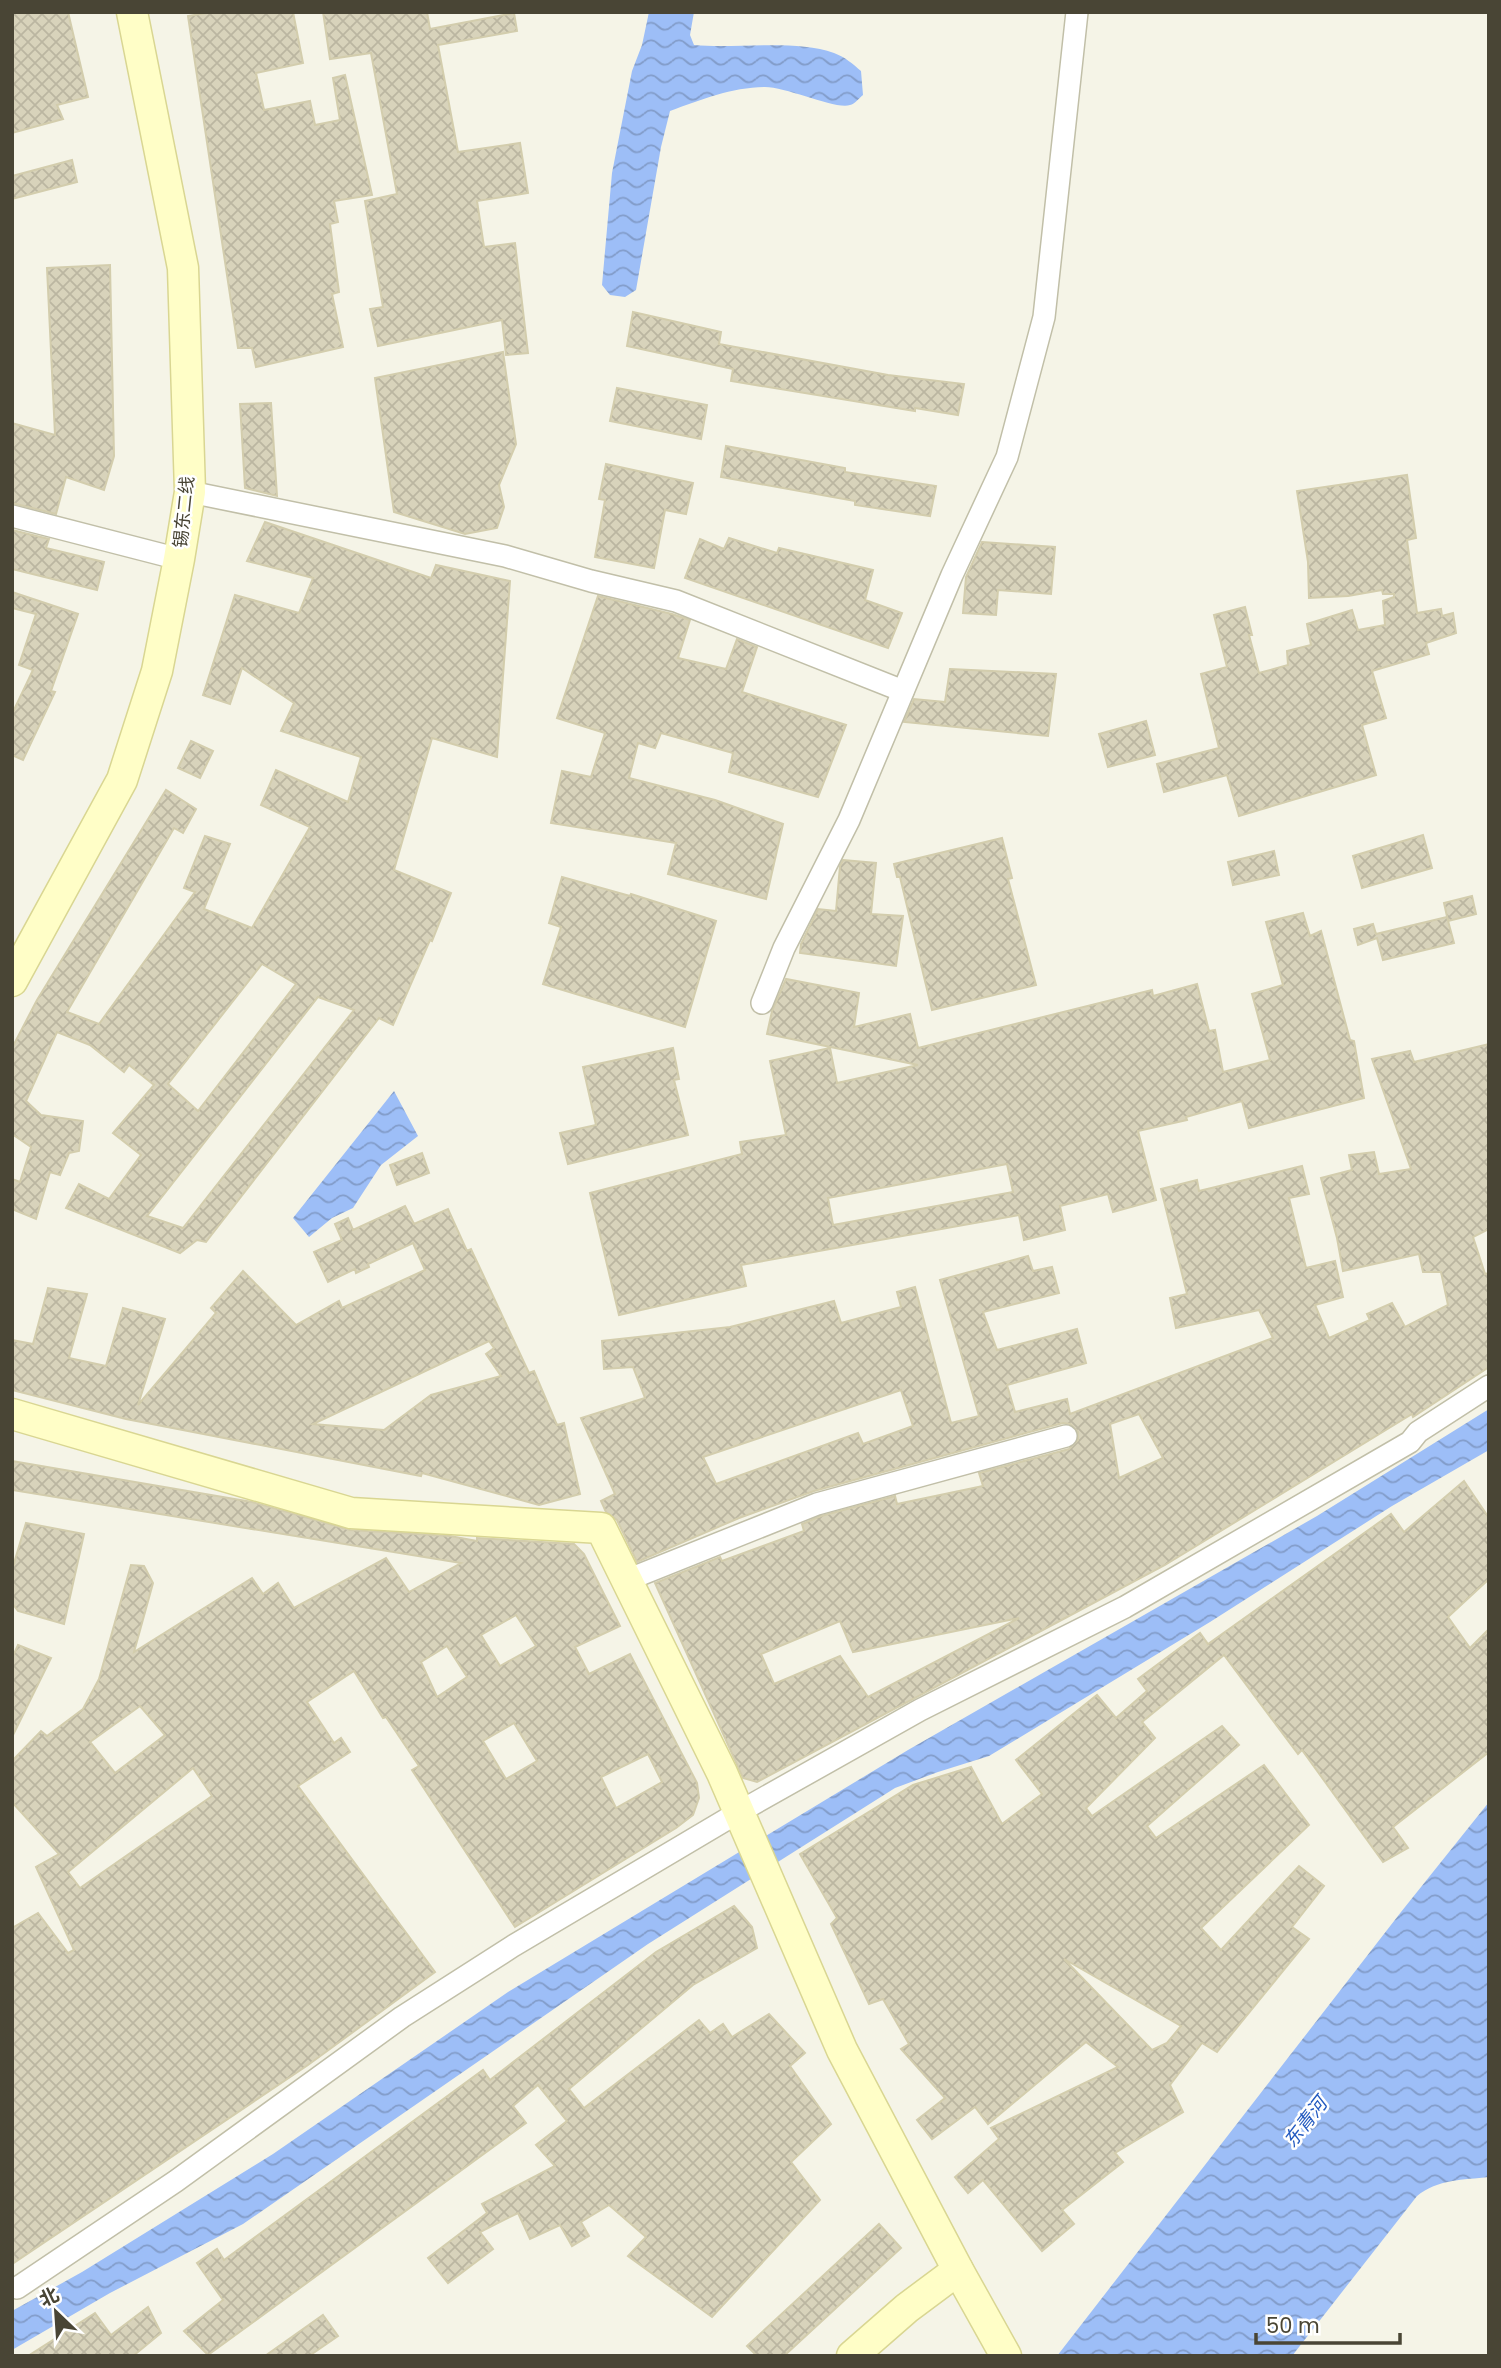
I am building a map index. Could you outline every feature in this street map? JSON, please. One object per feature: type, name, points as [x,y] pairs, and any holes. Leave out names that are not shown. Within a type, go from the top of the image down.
[{"type":"street","name":"锡东二线","points":[[12,981],[122,780],[157,671],[190,492],[183,268],[132,12]]},
{"type":"street","points":[[762,1003],[784,948],[849,820],[952,575],[1007,457],[1044,317],[1077,12]]},
{"type":"street","points":[[190,492],[505,556],[591,581],[677,601],[903,691]]},
{"type":"street","points":[[12,516],[179,559]]},
{"type":"street","points":[[17,2288],[176,2181],[402,2017],[513,1946],[739,1812],[920,1710],[1125,1606],[1410,1442],[1418,1432],[1489,1386]]},
{"type":"street","points":[[12,1414],[351,1513],[601,1528],[722,1773],[842,2050],[1006,2356]]},
{"type":"street","points":[[627,1580],[817,1504],[1066,1436]]},
{"type":"street","points":[[852,2356],[907,2308],[958,2270]]},
{"type":"water","points":[[649,12],[694,12],[690,35],[694,45],[802,46],[834,53],[861,71],[863,95],[852,104],[843,106],[765,87],[717,95],[670,111],[661,147],[636,290],[625,297],[610,295],[602,285],[612,173],[632,71],[642,45]]},
{"type":"water","points":[[394,1091],[418,1136],[381,1165],[353,1208],[332,1218],[309,1237],[293,1218]]},
{"type":"water","points":[[1489,1409],[1489,1450],[1392,1506],[1210,1622],[989,1756],[895,1788],[648,1944],[243,2224],[110,2293],[12,2350],[12,2311],[82,2272],[273,2154],[508,1992],[908,1750],[1317,1516]]},
{"type":"water","name":"东青河","points":[[1489,1802],[1489,2177],[1442,2183],[1417,2196],[1292,2356],[1057,2356],[1401,1912]]},
{"type":"building","points":[[12,12],[68,12],[88,97],[57,105],[63,119],[12,133]]},
{"type":"building","points":[[212,12],[293,12],[303,63],[256,73],[264,110],[310,101],[315,125],[340,120],[333,78],[345,75],[372,195],[334,201],[338,222],[330,224],[339,292],[332,294],[343,347],[256,367],[252,348],[238,348],[188,16]]},
{"type":"building","points":[[323,12],[427,12],[430,29],[514,13],[517,31],[438,45],[458,152],[520,143],[528,193],[477,201],[484,247],[515,243],[528,353],[506,355],[502,320],[378,346],[370,309],[383,307],[365,201],[397,194],[371,53],[330,59]]},
{"type":"building","points":[[72,160],[77,182],[12,199],[12,176]]},
{"type":"building","points":[[110,265],[114,456],[104,490],[66,477],[56,514],[12,503],[12,423],[55,435],[47,268]]},
{"type":"building","points":[[633,312],[721,332],[719,344],[888,375],[964,384],[958,415],[915,408],[915,411],[731,381],[733,369],[627,346]]},
{"type":"building","points":[[503,352],[516,444],[499,485],[504,507],[497,528],[465,534],[394,512],[375,378]]},
{"type":"building","points":[[617,388],[707,405],[701,439],[610,421]]},
{"type":"building","points":[[271,403],[277,496],[245,488],[240,404]]},
{"type":"building","points":[[726,446],[845,468],[845,472],[936,486],[930,516],[855,505],[855,501],[721,477]]},
{"type":"building","points":[[606,464],[693,483],[686,514],[665,510],[654,568],[595,557],[605,500],[599,499]]},
{"type":"building","points":[[1407,475],[1416,538],[1407,540],[1417,613],[1441,609],[1442,616],[1453,613],[1456,633],[1426,643],[1429,654],[1372,671],[1386,718],[1362,725],[1376,775],[1239,816],[1227,775],[1164,792],[1157,764],[1219,748],[1201,674],[1227,667],[1214,615],[1245,607],[1259,673],[1288,665],[1287,651],[1311,645],[1307,624],[1352,610],[1358,630],[1385,625],[1383,601],[1394,597],[1394,594],[1383,594],[1382,590],[1348,596],[1309,598],[1308,562],[1297,491]]},
{"type":"building","points":[[265,522],[431,578],[436,565],[510,581],[497,757],[432,738],[394,870],[451,893],[393,1025],[379,1018],[206,1242],[197,1240],[180,1253],[66,1208],[79,1184],[109,1199],[141,1155],[113,1133],[154,1085],[129,1065],[124,1072],[90,1045],[57,1032],[26,1101],[41,1115],[83,1121],[79,1151],[69,1153],[60,1175],[50,1172],[36,1219],[12,1209],[12,1179],[20,1182],[31,1147],[12,1134],[12,1048],[37,1000],[166,790],[196,809],[183,833],[174,828],[67,1012],[99,1024],[195,892],[184,888],[205,836],[230,844],[204,909],[252,928],[310,827],[261,805],[276,770],[348,802],[361,757],[281,731],[294,703],[242,668],[230,704],[203,695],[235,595],[299,613],[313,578],[247,561]],"holes":[[[262,964],[296,984],[198,1111],[168,1084]],[[318,997],[354,1010],[183,1228],[147,1216]]]},
{"type":"building","points":[[12,530],[49,539],[46,548],[104,562],[97,590],[12,569]]},
{"type":"building","points":[[729,538],[777,553],[779,548],[873,570],[865,600],[902,613],[888,648],[685,578],[700,539],[724,549]]},
{"type":"building","points":[[982,542],[1055,547],[1051,594],[998,590],[996,615],[963,613],[966,577]]},
{"type":"building","points":[[12,592],[78,614],[51,691],[55,692],[23,760],[12,755],[12,714],[33,670],[19,665],[36,614],[12,608]]},
{"type":"building","points":[[598,596],[690,620],[678,658],[726,669],[737,639],[757,647],[742,692],[846,725],[818,797],[729,772],[733,753],[661,733],[655,748],[638,743],[629,778],[715,800],[783,824],[766,899],[668,874],[676,843],[551,823],[562,771],[591,777],[605,733],[557,718]]},
{"type":"building","points":[[950,669],[1056,674],[1048,736],[904,722],[914,699],[945,702]]},
{"type":"building","points":[[1146,721],[1155,755],[1108,767],[1099,734]]},
{"type":"building","points":[[191,741],[213,751],[200,778],[178,768]]},
{"type":"building","points":[[1423,835],[1432,868],[1362,888],[1353,856]]},
{"type":"building","points":[[1002,838],[1012,878],[1008,879],[1036,985],[932,1010],[900,877],[897,877],[894,864]]},
{"type":"building","points":[[1274,851],[1279,875],[1233,885],[1228,862]]},
{"type":"building","points":[[843,860],[876,863],[871,914],[903,916],[896,966],[800,953],[801,944],[818,909],[836,911],[840,866]]},
{"type":"building","points":[[562,877],[630,896],[631,894],[716,921],[685,1027],[543,984],[561,927],[549,923]]},
{"type":"building","points":[[1472,896],[1476,914],[1448,921],[1444,903]]},
{"type":"building","points":[[1303,913],[1310,936],[1321,931],[1350,1040],[1354,1041],[1364,1098],[1249,1128],[1242,1101],[1186,1117],[1187,1120],[1138,1131],[1156,1200],[1113,1212],[1108,1194],[1060,1206],[1065,1230],[1024,1240],[1019,1215],[741,1265],[746,1286],[619,1315],[590,1193],[742,1154],[740,1142],[786,1135],[770,1061],[830,1048],[837,1083],[918,1065],[767,1034],[772,1011],[786,979],[859,993],[854,1027],[910,1014],[918,1048],[1152,990],[1153,996],[1197,984],[1209,1031],[1215,1030],[1223,1072],[1270,1060],[1252,994],[1283,985],[1266,922]],"holes":[[[1007,1164],[1013,1192],[833,1225],[828,1198]]]},
{"type":"building","points":[[1447,917],[1454,943],[1383,960],[1377,938],[1358,945],[1354,929],[1373,924],[1376,934]]},
{"type":"building","points":[[1489,1044],[1489,1229],[1473,1237],[1485,1274],[1489,1273],[1489,1367],[1413,1417],[1412,1414],[1165,1565],[757,1782],[743,1778],[655,1583],[720,1557],[722,1561],[804,1531],[802,1524],[821,1516],[895,1496],[897,1504],[983,1486],[979,1473],[1069,1449],[1078,1440],[1078,1432],[1070,1424],[1063,1423],[814,1491],[739,1518],[637,1562],[617,1520],[606,1512],[601,1501],[615,1494],[581,1418],[645,1398],[633,1367],[604,1369],[602,1341],[730,1327],[834,1301],[841,1323],[901,1307],[897,1292],[915,1287],[951,1423],[979,1416],[940,1280],[1028,1256],[1033,1271],[1052,1267],[1059,1293],[983,1312],[997,1350],[1077,1329],[1086,1363],[1007,1385],[1015,1412],[1067,1399],[1070,1414],[1273,1338],[1259,1310],[1176,1328],[1170,1298],[1187,1294],[1161,1189],[1197,1180],[1199,1191],[1302,1166],[1309,1194],[1289,1198],[1306,1268],[1335,1261],[1343,1297],[1315,1305],[1329,1338],[1370,1320],[1367,1314],[1392,1303],[1405,1327],[1448,1305],[1441,1272],[1423,1272],[1419,1254],[1343,1271],[1321,1178],[1352,1170],[1349,1155],[1374,1152],[1379,1174],[1411,1169],[1372,1059],[1410,1051],[1414,1062]],"holes":[[[901,1390],[913,1426],[863,1444],[858,1433],[716,1484],[703,1457]],[[1139,1414],[1163,1458],[1119,1478],[1110,1424]],[[1019,1618],[868,1697],[840,1656],[774,1684],[761,1654],[840,1621],[853,1652]]]},
{"type":"building","points":[[673,1048],[679,1079],[674,1080],[688,1135],[568,1164],[560,1133],[596,1125],[583,1067]]},
{"type":"building","points":[[422,1153],[429,1173],[397,1185],[390,1165]]},
{"type":"building","points":[[405,1206],[414,1224],[448,1209],[467,1251],[471,1249],[529,1373],[534,1371],[557,1425],[564,1423],[580,1494],[539,1505],[422,1473],[421,1476],[126,1419],[12,1390],[12,1340],[33,1344],[48,1288],[87,1294],[69,1358],[106,1366],[123,1308],[165,1319],[138,1405],[216,1313],[211,1308],[243,1271],[296,1325],[339,1301],[342,1308],[425,1270],[413,1243],[368,1264],[369,1267],[356,1273],[355,1269],[328,1282],[314,1252],[342,1240],[335,1224],[348,1218],[353,1230]],"holes":[[[489,1341],[494,1348],[486,1354],[501,1376],[431,1395],[384,1430],[313,1424]]]},
{"type":"building","points":[[12,1461],[252,1502],[350,1530],[450,1536],[477,1541],[477,1538],[574,1544],[584,1554],[620,1626],[575,1647],[589,1674],[630,1654],[697,1783],[699,1798],[693,1815],[676,1828],[515,1927],[412,1770],[419,1766],[386,1717],[383,1718],[354,1671],[307,1702],[334,1743],[341,1738],[350,1752],[298,1786],[435,1972],[308,2065],[12,2264],[12,1928],[38,1913],[68,1953],[74,1950],[36,1867],[59,1854],[12,1802],[12,1761],[41,1731],[47,1736],[83,1709],[99,1679],[131,1565],[144,1566],[153,1583],[134,1652],[252,1578],[263,1594],[278,1583],[294,1608],[386,1558],[409,1592],[461,1563],[12,1490]],"holes":[[[516,1615],[536,1646],[500,1666],[481,1635]],[[447,1646],[467,1677],[437,1697],[421,1662]],[[140,1706],[165,1735],[115,1773],[90,1742]],[[514,1723],[537,1761],[506,1779],[483,1741]],[[648,1754],[662,1782],[616,1808],[601,1777]],[[193,1768],[212,1796],[80,1888],[68,1872]]]},
{"type":"building","points":[[1464,1481],[1489,1518],[1489,1579],[1448,1617],[1470,1648],[1489,1629],[1489,1752],[1393,1827],[1408,1848],[1383,1862],[1302,1750],[1298,1754],[1224,1655],[1142,1722],[1155,1738],[1086,1808],[1092,1816],[1222,1726],[1239,1745],[1147,1826],[1156,1838],[1264,1765],[1309,1825],[1201,1928],[1221,1950],[1299,1866],[1324,1886],[1292,1927],[1309,1939],[1217,2052],[1202,2043],[1170,2085],[1183,2112],[1115,2153],[1123,2162],[1062,2210],[1074,2224],[1042,2251],[983,2180],[968,2193],[955,2177],[999,2139],[991,2128],[1118,2067],[1086,2042],[988,2124],[975,2107],[932,2139],[917,2120],[945,2098],[901,2049],[909,2044],[883,1999],[869,2004],[831,1924],[837,1918],[800,1854],[913,1785],[971,1767],[1002,1824],[1042,1794],[1016,1760],[1097,1695],[1116,1718],[1147,1691],[1138,1679],[1200,1633],[1208,1644],[1391,1514],[1404,1532]],"holes":[[[1064,1959],[1181,2026],[1167,2043],[1152,2050]]]},
{"type":"building","points":[[26,1523],[84,1534],[64,1624],[18,1611],[12,1603],[12,1570]]},
{"type":"building","points":[[18,1645],[51,1658],[12,1737],[12,1658]]},
{"type":"building","points":[[734,1906],[752,1927],[757,1948],[693,1985],[569,2089],[584,2108],[699,2020],[710,2033],[723,2024],[732,2037],[769,2014],[805,2053],[790,2066],[831,2124],[791,2162],[820,2200],[712,2317],[628,2256],[646,2237],[609,2205],[581,2222],[589,2236],[572,2246],[560,2225],[530,2239],[518,2213],[480,2232],[493,2249],[448,2283],[428,2258],[487,2213],[482,2204],[555,2166],[536,2145],[567,2121],[538,2085],[513,2106],[526,2123],[208,2355],[184,2331],[223,2300],[197,2263],[217,2249],[224,2260],[483,2070],[490,2080],[656,1952]]},
{"type":"building","points":[[879,2224],[901,2248],[784,2356],[757,2356],[747,2346]]},
{"type":"building","points":[[148,2307],[161,2333],[133,2356],[28,2356],[95,2313],[111,2335]]},
{"type":"building","points":[[323,2315],[338,2336],[309,2356],[265,2356]]}]
